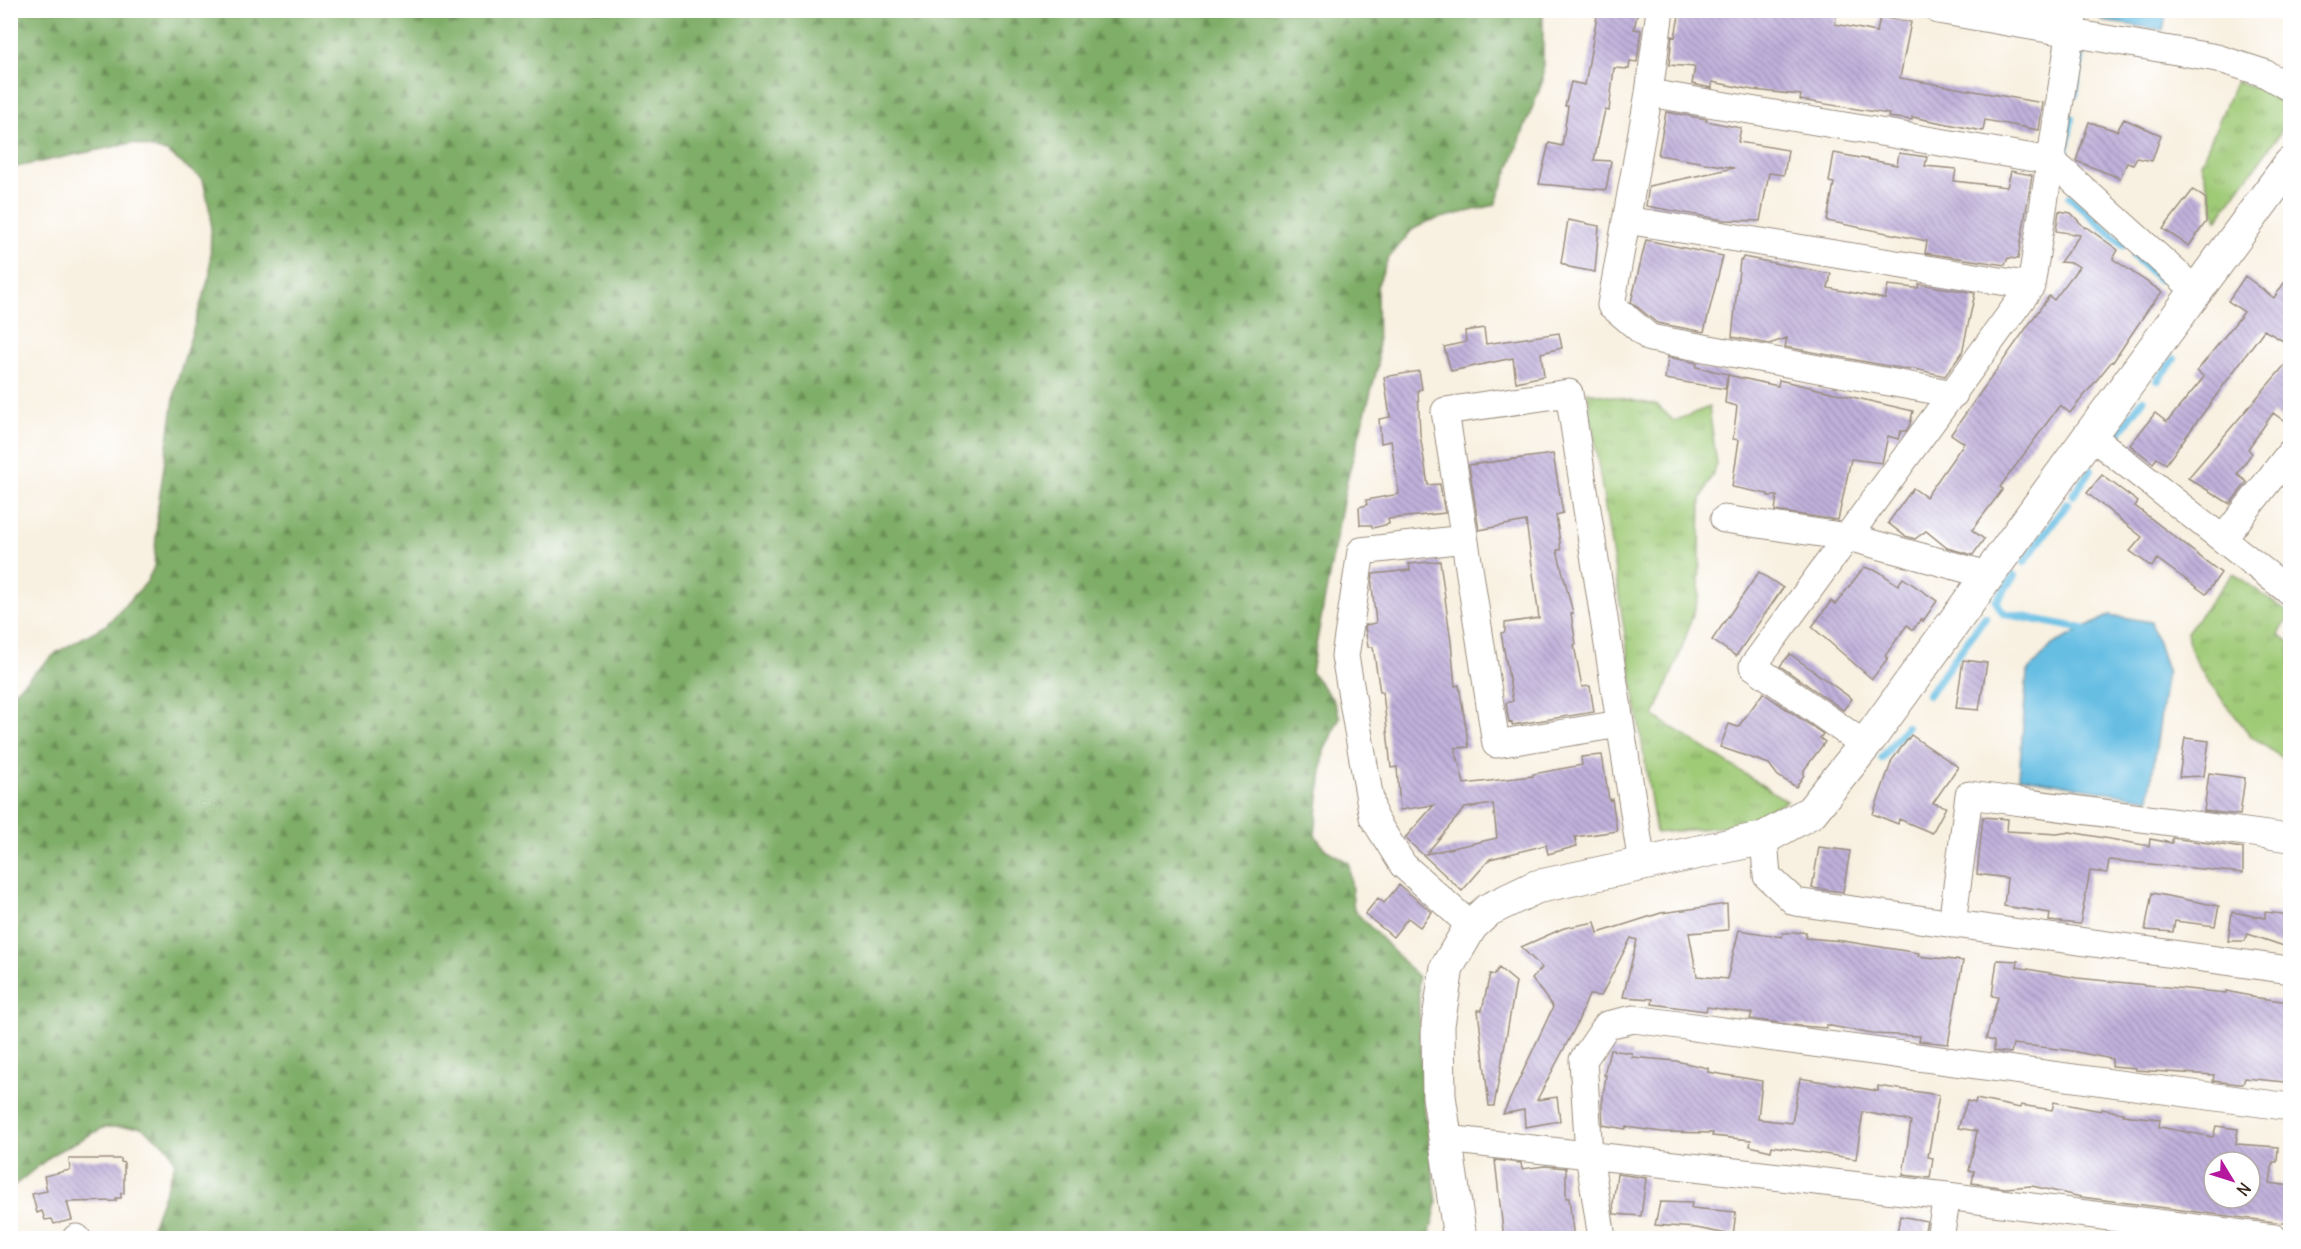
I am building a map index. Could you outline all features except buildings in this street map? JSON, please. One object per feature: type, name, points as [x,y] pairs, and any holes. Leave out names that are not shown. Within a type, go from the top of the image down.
[{"type":"street","points":[[1660,10],[1649,93],[1611,305],[1650,338],[1954,393]]},
{"type":"street","points":[[1938,10],[2072,21],[2217,57],[2264,73],[2290,88]]},
{"type":"street","points":[[1865,745],[1753,666],[2031,286],[2072,21]]},
{"type":"street","points":[[1649,93],[2052,161],[2196,291]]},
{"type":"street","points":[[1460,1239],[1439,1095],[1438,1024],[1447,967],[1471,926],[1488,910],[1536,887],[1764,838],[1811,812],[1865,745],[2290,164]]},
{"type":"street","points":[[1626,220],[2031,286]]},
{"type":"street","points":[[1620,724],[1496,744],[1445,411],[1569,393],[1642,864]]},
{"type":"street","points":[[2090,435],[2290,592]]},
{"type":"street","points":[[2223,539],[2290,453]]},
{"type":"street","points":[[1724,519],[1848,537],[1988,575]]},
{"type":"street","points":[[1464,540],[1361,551],[1345,656],[1373,818],[1403,865],[1471,926]]},
{"type":"street","points":[[1952,924],[1969,795],[2290,838]]},
{"type":"street","points":[[1764,838],[1767,876],[1795,902],[2290,970]]},
{"type":"street","points":[[1602,1239],[1588,1155],[1583,1060],[1607,1026],[1634,1019],[2290,1107]]},
{"type":"street","points":[[1447,1139],[1947,1196],[2274,1239]]},
{"type":"street","points":[[1941,1239],[1947,1196]]},
{"type":"green space","points":[[11,11],[1543,11],[1543,80],[1495,205],[1429,221],[1412,230],[1388,259],[1377,287],[1378,366],[1347,480],[1311,672],[1333,700],[1340,717],[1324,751],[1315,835],[1325,849],[1349,863],[1354,910],[1418,977],[1422,1088],[1437,1203],[1429,1238],[148,1238],[175,1164],[169,1148],[141,1127],[105,1127],[55,1153],[11,1188],[11,694],[57,652],[106,625],[146,583],[154,567],[158,507],[176,385],[210,274],[211,216],[203,180],[167,152],[132,143],[11,168]]},
{"type":"green space","points":[[2236,81],[2263,90],[2290,105],[2290,119],[2217,220],[2201,163]]},
{"type":"green space","points":[[1587,392],[1657,405],[1674,421],[1709,407],[1717,465],[1701,499],[1699,596],[1681,651],[1654,716],[1787,801],[1741,825],[1656,833]]},
{"type":"green space","points":[[2233,573],[2290,614],[2279,635],[2290,642],[2290,764],[2250,735],[2205,677],[2190,650],[2187,632]]},
{"type":"water","points":[[2103,10],[2167,11],[2163,30],[2102,21]]},
{"type":"water","points":[[2110,615],[2151,622],[2167,670],[2149,799],[2019,777],[2027,673],[2052,645]]},
{"type":"waterway","points":[[2075,94],[2081,58]]},
{"type":"waterway","points":[[2066,149],[2071,118]]},
{"type":"waterway","points":[[2070,197],[2123,245]]},
{"type":"waterway","points":[[2134,256],[2159,279]]},
{"type":"waterway","points":[[2158,380],[2174,359]]},
{"type":"waterway","points":[[2120,431],[2143,400]]},
{"type":"waterway","points":[[2073,495],[2091,470]]},
{"type":"waterway","points":[[2024,562],[2067,504]]},
{"type":"waterway","points":[[2014,576],[1996,601],[2003,613],[2083,629]]},
{"type":"waterway","points":[[1928,695],[1985,617]]},
{"type":"waterway","points":[[1882,758],[1906,727]]}]
